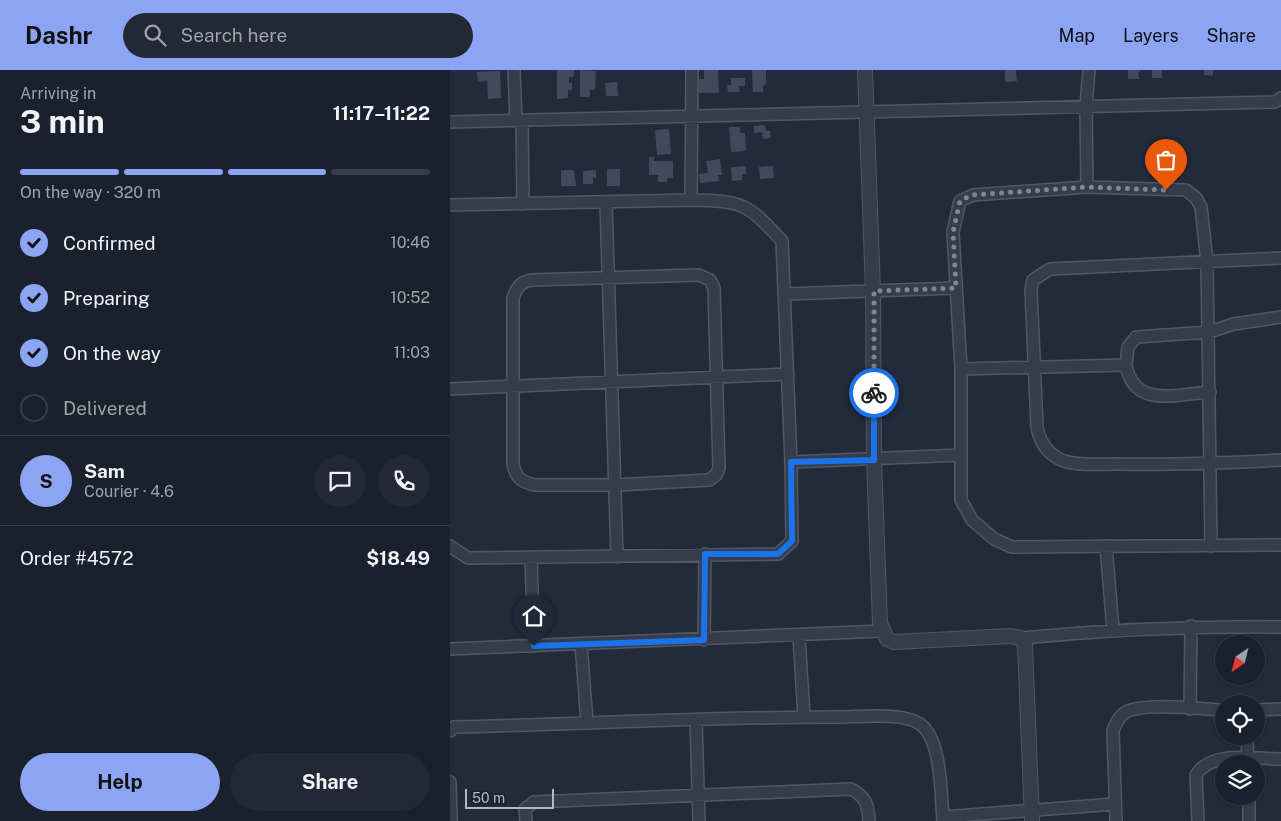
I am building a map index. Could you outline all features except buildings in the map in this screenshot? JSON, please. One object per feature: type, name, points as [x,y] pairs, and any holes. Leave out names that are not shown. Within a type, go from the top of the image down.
[{"type":"street","points":[[514,70],[519,121],[522,204]]},
{"type":"street","points":[[692,70],[692,200]]},
{"type":"street","points":[[865,70],[874,291],[874,460],[878,583],[882,631],[888,639],[894,642],[1011,636],[1021,638],[1113,630],[1191,626],[1281,627]]},
{"type":"street","points":[[1086,187],[1086,106],[1089,70]]},
{"type":"street","points":[[450,122],[1275,102],[1281,98]]},
{"type":"street","points":[[1211,546],[1207,262],[1201,206],[1196,198],[1186,190],[1086,187],[972,195],[960,201],[953,232],[961,369],[961,500],[972,520],[994,539],[1012,547],[1211,546],[1281,544]]},
{"type":"street","points":[[450,205],[724,201],[745,206],[762,219],[782,241],[791,462],[792,541],[778,554],[531,559],[468,558],[450,546]]},
{"type":"street","points":[[606,202],[607,278],[618,556]]},
{"type":"street","points":[[1281,258],[1050,269],[1033,280],[1031,290],[1039,438],[1048,452],[1065,461],[1210,464],[1281,460]]},
{"type":"street","points":[[699,275],[710,280],[714,288],[718,376],[719,468],[716,475],[709,480],[616,485],[535,485],[524,483],[516,476],[513,464],[513,298],[517,288],[523,282],[532,280],[699,275]]},
{"type":"street","points":[[785,294],[956,288]]},
{"type":"street","points":[[1210,392],[1153,396],[1142,393],[1132,384],[1126,365],[1128,347],[1136,337],[1209,332],[1234,324],[1281,317]]},
{"type":"street","points":[[961,369],[1126,365]]},
{"type":"street","points":[[450,389],[788,374]]},
{"type":"street","points":[[791,462],[961,455]]},
{"type":"street","points":[[1106,546],[1113,630]]},
{"type":"street","points":[[704,640],[705,554]]},
{"type":"street","points":[[531,559],[534,646]]},
{"type":"street","points":[[1190,709],[1191,626]]},
{"type":"street","points":[[450,649],[704,640],[882,631]]},
{"type":"street","points":[[799,636],[804,717]]},
{"type":"street","points":[[1021,638],[1025,645],[1031,815]]},
{"type":"street","points":[[582,644],[587,723]]},
{"type":"street","points":[[1116,821],[1113,731],[1118,719],[1127,711],[1154,707],[1215,710]]},
{"type":"street","points":[[1265,710],[1281,709]]},
{"type":"street","points":[[450,731],[454,727],[804,717],[895,717],[921,724],[932,744],[940,772],[943,819],[1031,815],[1115,804]]},
{"type":"street","points":[[696,720],[699,821]]},
{"type":"street","points":[[1265,760],[1281,759]]},
{"type":"street","points":[[1198,821],[1196,775],[1199,770],[1215,761]]},
{"type":"street","points":[[450,782],[451,821]]},
{"type":"street","points":[[526,821],[525,809],[534,802],[851,789],[862,794],[868,803],[869,821]]},
{"type":"street","points":[[1249,805],[1249,821]]},
{"type":"way so far","points":[[874,393],[874,291],[956,288],[953,232],[956,211],[960,201],[972,195],[1086,187],[1166,190]]},
{"type":"route","points":[[534,646],[704,640],[705,554],[778,554],[786,548],[792,541],[791,462],[874,460],[874,393]]}]
